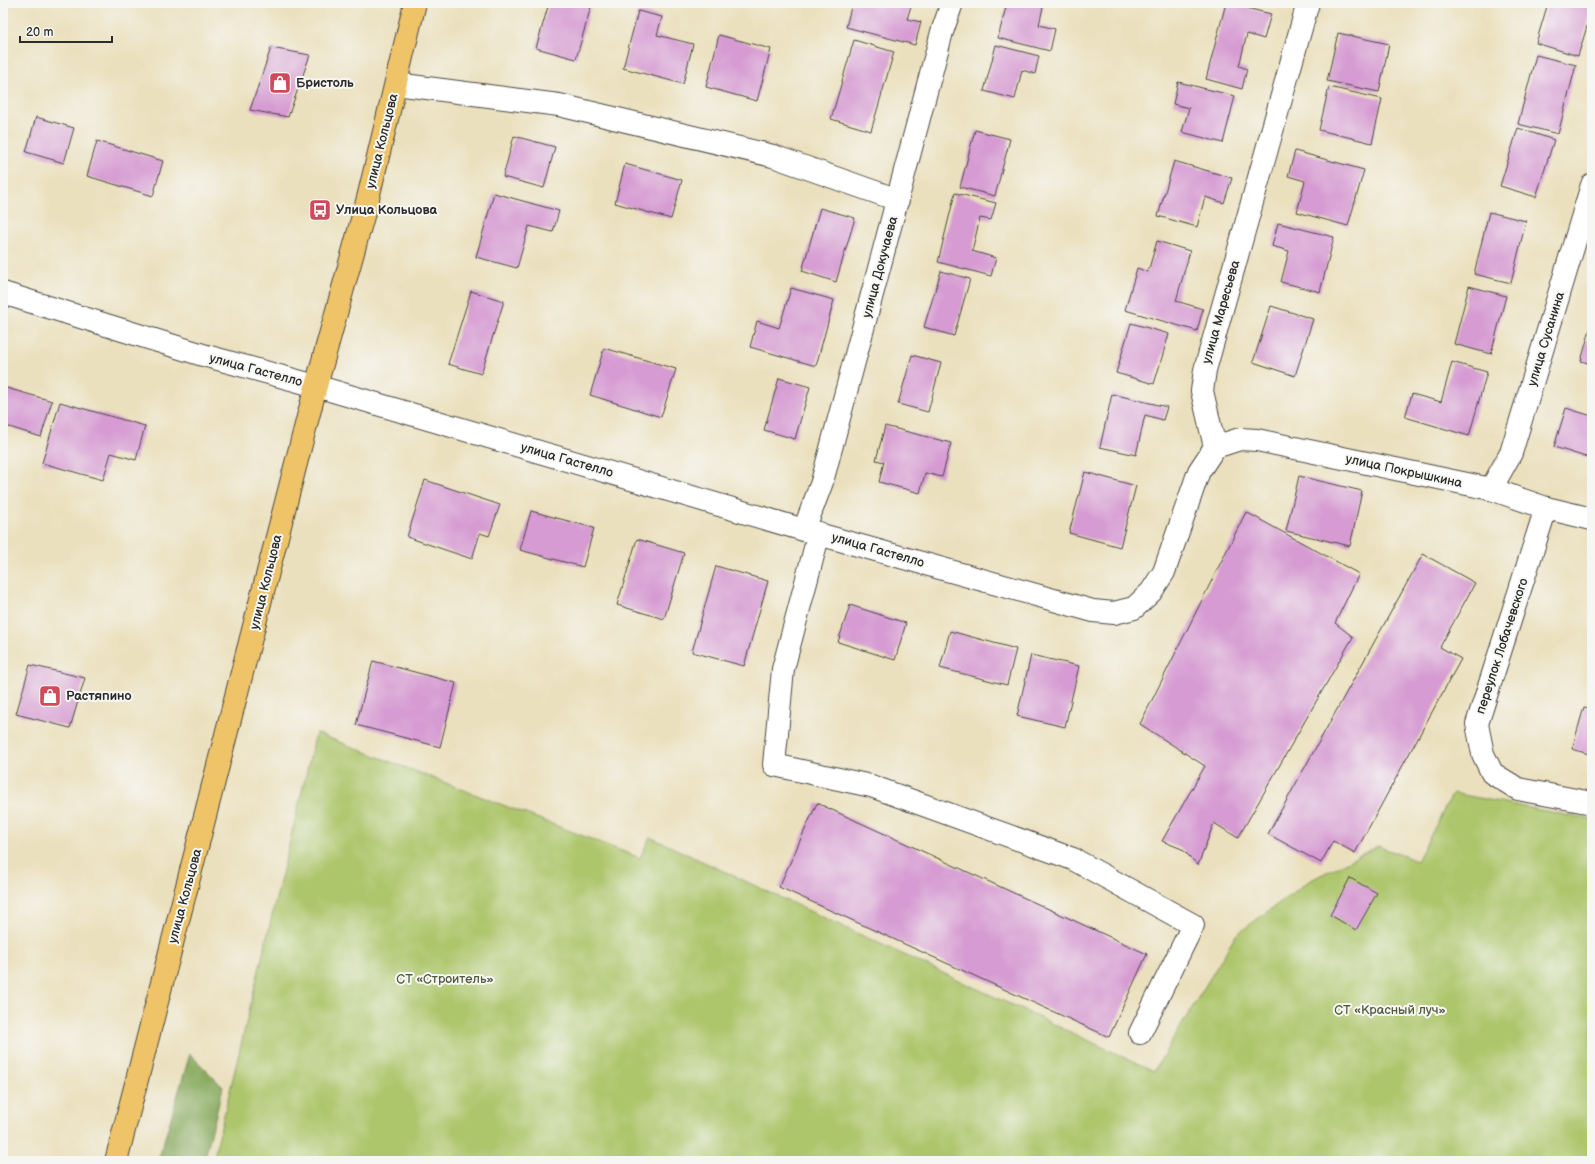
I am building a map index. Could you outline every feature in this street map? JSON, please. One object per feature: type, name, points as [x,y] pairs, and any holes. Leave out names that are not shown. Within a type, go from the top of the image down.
[{"type":"main road","name":"улица Кольцова","points":[[116,1161],[316,386],[368,198],[415,3]]},
{"type":"street","name":"улица Докучаева","points":[[952,3],[942,32],[822,482],[783,669],[774,765],[871,786],[1073,859],[1193,925],[1140,1033]]},
{"type":"street","name":"улица Маресьева","points":[[1215,447],[1202,390],[1204,370],[1308,3]]},
{"type":"street","points":[[396,84],[560,105],[773,156],[898,200]]},
{"type":"street","name":"улица Сусанина","points":[[1491,489],[1511,453],[1592,184]]},
{"type":"street","name":"улица Гастелло","points":[[3,293],[203,356],[316,386],[812,532],[1093,611],[1114,613],[1134,608],[1152,592],[1164,572],[1200,471],[1215,447]]},
{"type":"street","name":"улица Покрышкина","points":[[1215,447],[1240,439],[1257,440],[1491,489],[1546,508],[1592,518]]},
{"type":"street","name":"переулок Лобачевского","points":[[1546,508],[1477,724],[1482,754],[1492,772],[1518,789],[1592,803]]},
{"type":"green space","name":"СТ «Строитель»","points":[[316,733],[640,858],[650,837],[1154,1071],[1236,935],[1309,881],[1378,846],[1417,861],[1453,793],[1592,820],[1592,1161],[213,1161]]},
{"type":"green space","points":[[190,1054],[223,1087],[204,1161],[158,1161]]},
{"type":"building","points":[[549,3],[592,3],[576,59],[536,48]]},
{"type":"building","points":[[852,3],[912,3],[907,19],[921,22],[915,45],[846,27]]},
{"type":"building","points":[[1007,3],[1044,3],[1039,25],[1055,29],[1050,51],[998,38]]},
{"type":"building","points":[[1226,3],[1271,14],[1264,39],[1247,34],[1239,66],[1247,69],[1242,89],[1206,79]]},
{"type":"building","points":[[1548,3],[1592,3],[1592,10],[1578,56],[1536,43]]},
{"type":"building","points":[[638,11],[662,17],[657,35],[693,44],[683,84],[623,68]]},
{"type":"building","points":[[1338,33],[1389,44],[1379,92],[1327,81]]},
{"type":"building","points":[[719,35],[771,49],[757,101],[706,87]]},
{"type":"building","points":[[854,40],[894,52],[871,131],[831,119]]},
{"type":"building","points":[[996,45],[1039,56],[1035,74],[1022,70],[1015,99],[984,91]]},
{"type":"building","name":"Бристоль","points":[[271,48],[310,55],[288,117],[250,110]]},
{"type":"building","points":[[1536,55],[1576,65],[1558,134],[1518,124]]},
{"type":"building","points":[[1178,82],[1235,96],[1223,143],[1182,132],[1189,108],[1173,104]]},
{"type":"building","points":[[1329,87],[1382,99],[1372,143],[1319,130]]},
{"type":"building","points":[[36,117],[74,128],[64,163],[26,152]]},
{"type":"building","points":[[1518,128],[1554,140],[1536,197],[1500,186]]},
{"type":"building","points":[[975,130],[1010,139],[995,196],[960,187]]},
{"type":"building","points":[[514,136],[555,147],[544,188],[503,177]]},
{"type":"building","points":[[97,141],[163,161],[153,196],[87,176]]},
{"type":"building","points":[[1295,151],[1364,170],[1348,226],[1297,212],[1305,181],[1288,176]]},
{"type":"building","points":[[1174,161],[1232,178],[1224,203],[1205,197],[1197,227],[1158,216]]},
{"type":"building","points":[[625,164],[682,180],[671,219],[615,203]]},
{"type":"building","points":[[494,193],[559,211],[553,232],[529,226],[517,268],[476,257]]},
{"type":"building","points":[[955,193],[996,203],[991,220],[980,218],[972,251],[996,258],[991,276],[938,262]]},
{"type":"building","points":[[820,208],[855,218],[836,282],[802,271]]},
{"type":"building","points":[[1489,212],[1526,221],[1511,283],[1474,274]]},
{"type":"building","points":[[1278,223],[1334,237],[1320,292],[1281,282],[1289,251],[1272,246]]},
{"type":"building","points":[[1157,241],[1190,251],[1176,301],[1203,309],[1197,331],[1125,310],[1137,268],[1148,272]]},
{"type":"building","points":[[941,271],[970,279],[954,336],[924,327]]},
{"type":"building","points":[[1469,286],[1506,296],[1491,354],[1454,344]]},
{"type":"building","points":[[791,288],[834,300],[816,366],[750,347],[757,321],[779,328]]},
{"type":"building","points":[[471,291],[504,301],[481,374],[448,364]]},
{"type":"building","points":[[1271,306],[1313,319],[1295,376],[1253,362]]},
{"type":"building","points":[[1592,322],[1592,364],[1581,361]]},
{"type":"building","points":[[1131,323],[1169,334],[1154,384],[1116,373]]},
{"type":"building","points":[[604,348],[676,369],[661,417],[590,395]]},
{"type":"building","points":[[912,355],[941,363],[928,412],[898,404]]},
{"type":"building","points":[[1452,362],[1487,372],[1469,436],[1405,417],[1412,394],[1441,402]]},
{"type":"building","points":[[779,378],[810,387],[795,439],[764,430]]},
{"type":"building","points":[[3,387],[52,401],[41,437],[3,425]]},
{"type":"building","points":[[1112,394],[1167,407],[1163,420],[1145,415],[1136,455],[1100,447]]},
{"type":"building","points":[[60,402],[145,426],[136,460],[111,453],[103,480],[42,463]]},
{"type":"building","points":[[1566,408],[1592,416],[1592,459],[1554,447]]},
{"type":"building","points":[[885,426],[951,443],[942,477],[925,473],[920,493],[879,482],[884,462],[876,460]]},
{"type":"building","points":[[1085,472],[1136,486],[1120,547],[1069,533]]},
{"type":"building","points":[[1299,476],[1362,491],[1350,546],[1286,531]]},
{"type":"building","points":[[425,480],[500,505],[489,536],[480,533],[472,559],[407,537]]},
{"type":"building","points":[[531,511],[594,528],[583,567],[520,550]]},
{"type":"building","points":[[1246,512],[1359,574],[1335,623],[1353,637],[1238,838],[1214,823],[1198,865],[1182,849],[1162,841],[1205,766],[1140,724]]},
{"type":"building","points":[[637,539],[684,553],[664,619],[617,605]]},
{"type":"building","points":[[1423,554],[1475,583],[1440,647],[1461,659],[1355,853],[1333,841],[1321,863],[1268,834]]},
{"type":"building","points":[[716,566],[768,581],[744,666],[692,652]]},
{"type":"building","points":[[850,605],[906,623],[895,660],[838,642]]},
{"type":"building","points":[[950,631],[1016,649],[1007,685],[940,668]]},
{"type":"building","points":[[1031,655],[1079,666],[1065,727],[1017,716]]},
{"type":"building","points":[[373,661],[456,683],[440,747],[356,725]]},
{"type":"building","name":"Растяпино","points":[[30,665],[85,678],[70,728],[16,714]]},
{"type":"building","points":[[1584,707],[1592,709],[1592,755],[1572,749]]},
{"type":"building","points":[[817,803],[1147,954],[1109,1037],[779,887]]},
{"type":"building","points":[[1350,878],[1377,893],[1356,930],[1330,915]]},
{"type":"place","name":"Бристоль","points":[[280,83]]},
{"type":"place","name":"Улица Кольцова","points":[[320,210]]},
{"type":"place","name":"Растяпино","points":[[50,696]]},
{"type":"park label","name":"СТ «Красный луч»","points":[[1390,1010]]}]
